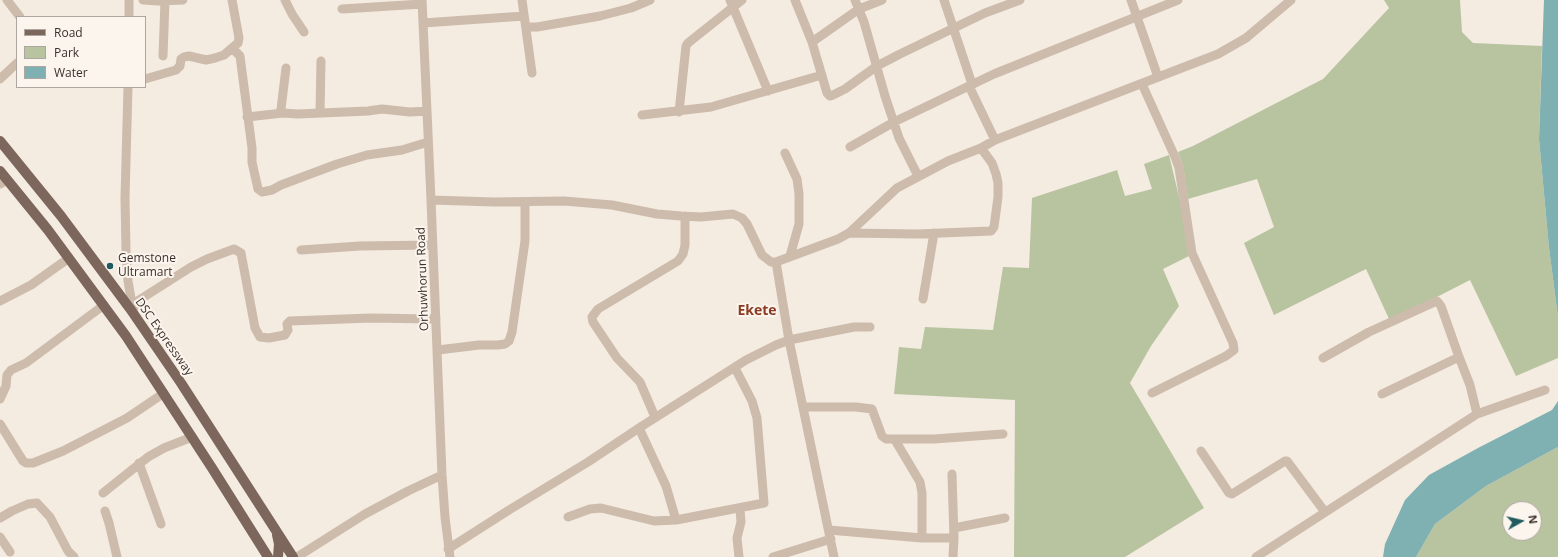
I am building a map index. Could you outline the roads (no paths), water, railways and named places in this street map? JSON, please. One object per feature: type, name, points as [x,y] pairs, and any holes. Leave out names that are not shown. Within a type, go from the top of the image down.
[{"type":"main road","name":"DSC Expressway","points":[[0,141],[61,216],[131,311],[181,383],[293,557]]},
{"type":"main road","points":[[0,171],[4,182],[69,258],[104,305],[192,437],[268,557]]},
{"type":"main road","points":[[276,532],[279,544],[278,557]]},
{"type":"street","points":[[7,0],[19,16]]},
{"type":"street","points":[[129,0],[129,16]]},
{"type":"street","points":[[143,0],[183,0]]},
{"type":"street","points":[[146,79],[176,70],[180,66],[181,59],[184,57],[189,56],[206,60],[215,58],[224,55],[238,43],[239,38],[232,0]]},
{"type":"street","points":[[285,0],[304,32]]},
{"type":"street","points":[[522,0],[532,73]]},
{"type":"street","points":[[526,27],[537,27],[600,16],[631,8],[650,0]]},
{"type":"street","points":[[680,112],[686,46],[732,4],[742,0]]},
{"type":"street","points":[[795,0],[812,42],[827,93],[830,96],[833,96],[845,89],[877,66],[1007,2],[1020,0]]},
{"type":"street","points":[[855,0],[899,138],[918,176]]},
{"type":"street","points":[[812,42],[859,9],[882,0]]},
{"type":"street","points":[[944,0],[971,85],[995,140]]},
{"type":"street","points":[[1131,0],[1158,78]]},
{"type":"street","points":[[850,147],[894,122],[971,85],[1042,54],[1178,0]]},
{"type":"street","points":[[432,200],[524,202],[564,201],[612,205],[657,214],[701,217],[733,214],[742,218],[762,255],[771,262],[776,262],[838,239],[849,233],[897,188],[948,161],[981,148],[995,140],[1218,54],[1246,38],[1291,0]]},
{"type":"street","points":[[163,56],[165,1]]},
{"type":"street","points":[[342,9],[422,2]]},
{"type":"street","name":"Orhuwhorun Road","points":[[422,2],[432,200],[442,476],[449,553]]},
{"type":"street","points":[[732,4],[768,91]]},
{"type":"street","points":[[423,23],[524,16]]},
{"type":"street","points":[[232,48],[240,56],[252,148],[252,162],[258,189],[262,192],[272,190],[337,164],[367,155],[402,150],[428,142]]},
{"type":"street","points":[[320,113],[321,61]]},
{"type":"street","points":[[0,79],[16,64]]},
{"type":"street","points":[[283,113],[281,109],[286,68]]},
{"type":"street","points":[[642,115],[680,112],[711,107],[822,75]]},
{"type":"street","points":[[1142,84],[1179,168],[1192,253],[1233,342],[1234,350],[1226,356],[1152,393]]},
{"type":"street","points":[[128,88],[125,198],[126,251],[128,281],[132,304],[131,311]]},
{"type":"street","points":[[247,117],[283,113],[298,114],[382,109],[410,112],[427,111]]},
{"type":"street","points":[[849,233],[991,231],[994,227],[998,196],[996,174],[992,163],[981,148]]},
{"type":"street","points":[[785,153],[797,180],[799,194],[798,224],[790,256]]},
{"type":"street","points":[[438,350],[479,345],[498,345],[505,344],[509,341],[512,332],[524,241],[524,202]]},
{"type":"street","points":[[656,417],[640,382],[617,358],[593,322],[592,316],[598,309],[678,261],[683,254],[685,245],[685,216]]},
{"type":"street","points":[[923,299],[934,233]]},
{"type":"street","points":[[301,250],[360,246],[433,244]]},
{"type":"street","points":[[131,311],[136,302],[190,267],[207,258],[234,249],[241,253],[255,328],[260,337],[270,338],[285,335],[288,330],[288,322],[290,321],[371,318],[436,318]]},
{"type":"street","points":[[0,301],[31,285],[69,258]]},
{"type":"street","points":[[776,262],[789,340],[834,557]]},
{"type":"street","points":[[1323,358],[1369,332],[1437,301],[1441,306],[1470,385],[1477,414]]},
{"type":"street","points":[[0,399],[6,386],[7,375],[11,370],[26,363],[104,305]]},
{"type":"street","points":[[449,553],[509,510],[588,462],[746,360],[789,340],[854,327],[870,327]]},
{"type":"street","points":[[1382,394],[1459,357]]},
{"type":"street","points":[[568,517],[590,508],[600,508],[654,521],[676,520],[761,505],[764,503],[765,500],[757,418],[752,401],[735,368]]},
{"type":"street","points":[[1256,557],[1477,414],[1545,390]]},
{"type":"street","points":[[0,424],[23,462],[26,464],[33,464],[127,418],[164,394]]},
{"type":"street","points":[[804,407],[856,407],[872,409],[884,438],[895,440],[1003,434]]},
{"type":"street","points":[[639,428],[666,486],[676,520]]},
{"type":"street","points":[[103,493],[139,463],[164,448],[192,437]]},
{"type":"street","points":[[895,440],[920,482],[922,493],[922,538]]},
{"type":"street","points":[[1201,451],[1229,493],[1232,494],[1285,461],[1288,461],[1325,512]]},
{"type":"street","points":[[139,463],[161,524]]},
{"type":"street","points":[[952,474],[954,528],[953,557]]},
{"type":"street","points":[[297,557],[365,514],[402,493],[442,476]]},
{"type":"street","points":[[0,518],[28,504],[37,503],[50,517],[68,551],[74,557]]},
{"type":"street","points":[[739,557],[737,538],[741,522],[740,509]]},
{"type":"street","points":[[105,512],[117,557]]},
{"type":"street","points":[[954,528],[1005,518]]},
{"type":"street","points":[[829,530],[922,538],[954,538]]},
{"type":"street","points":[[0,537],[10,552]]},
{"type":"street","points":[[773,557],[831,539]]},
{"type":"water","points":[[1544,0],[1558,0],[1558,317],[1549,248],[1539,139]]},
{"type":"water","points":[[1558,401],[1558,447],[1486,486],[1435,524],[1416,557],[1383,557],[1385,544],[1405,500],[1429,475],[1552,410]]},
{"type":"place","name":"Gemstone Ultramart","points":[[110,266]]},
{"type":"district","name":"Ekete","points":[[757,311]]}]
